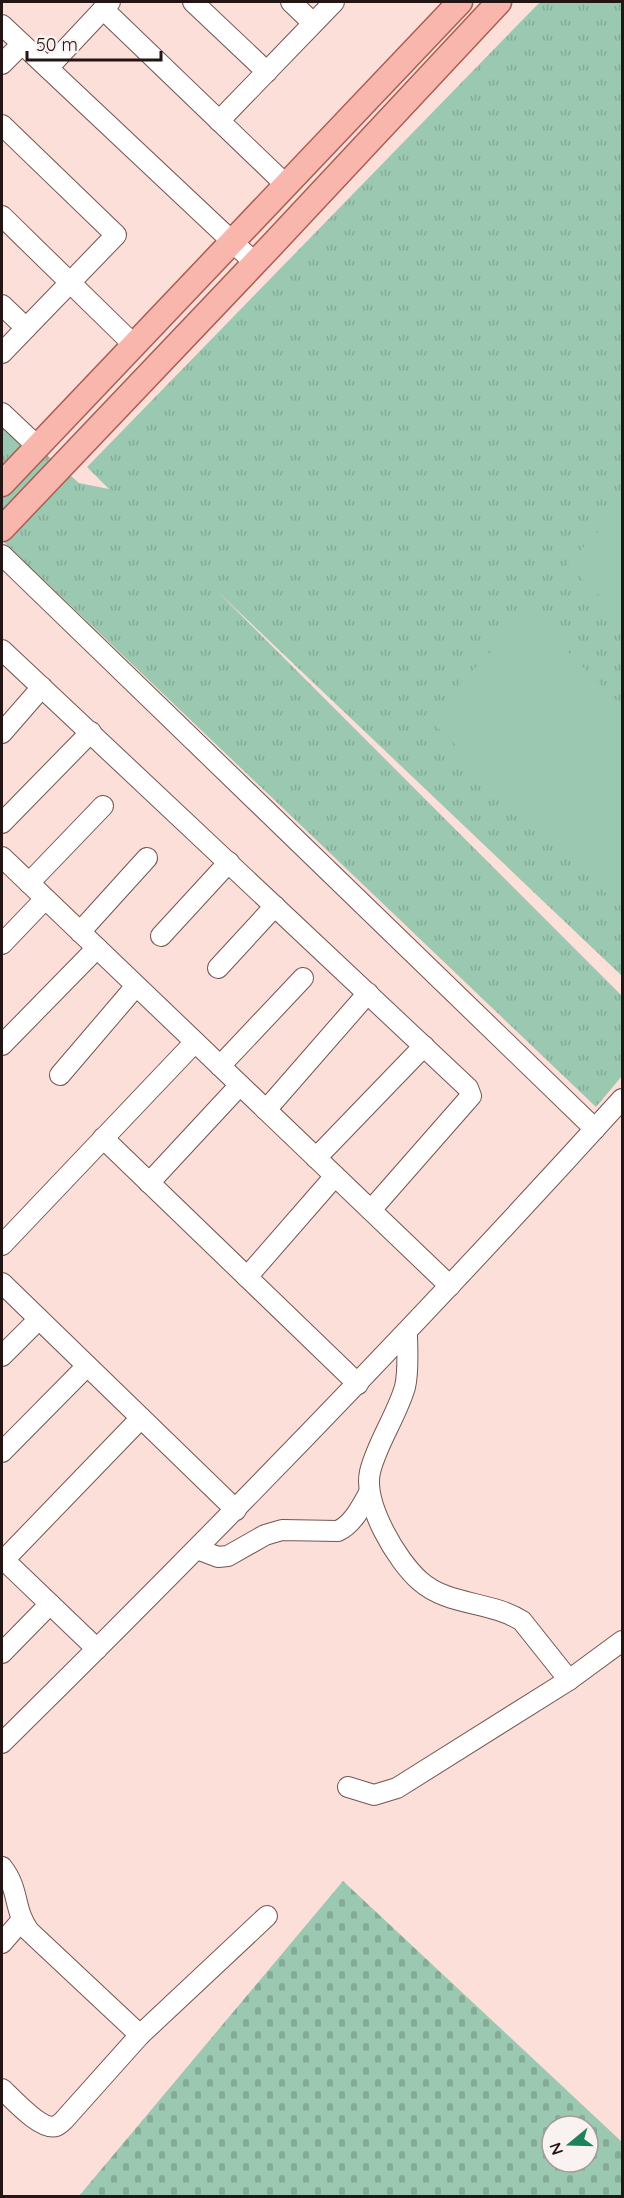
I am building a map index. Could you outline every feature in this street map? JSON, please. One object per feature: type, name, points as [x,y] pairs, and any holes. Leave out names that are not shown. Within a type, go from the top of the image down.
[{"type":"main road","points":[[2,484],[460,2]]},
{"type":"main road","points":[[2,529],[499,2]]},
{"type":"street","points":[[193,2],[267,72]]},
{"type":"street","points":[[291,2],[313,23]]},
{"type":"street","points":[[219,121],[333,2]]},
{"type":"street","points":[[48,68],[106,5],[219,121],[286,185]]},
{"type":"street","points":[[2,25],[255,263]]},
{"type":"street","points":[[2,64],[22,44]]},
{"type":"street","points":[[2,125],[116,235],[2,353]]},
{"type":"street","points":[[2,216],[134,345]]},
{"type":"street","points":[[2,305],[26,328]]},
{"type":"street","points":[[2,413],[38,447]]},
{"type":"street","points":[[2,555],[595,1129]]},
{"type":"street","points":[[2,650],[468,1088],[471,1096],[371,1210]]},
{"type":"street","points":[[2,733],[42,687]]},
{"type":"street","points":[[2,823],[91,732]]},
{"type":"street","points":[[29,883],[103,806]]},
{"type":"street","points":[[2,857],[450,1286]]},
{"type":"street","points":[[80,932],[147,858]]},
{"type":"street","points":[[161,936],[229,862]]},
{"type":"street","points":[[2,944],[45,899]]},
{"type":"street","points":[[218,968],[275,906]]},
{"type":"street","points":[[2,1045],[97,948]]},
{"type":"street","points":[[220,1066],[303,978]]},
{"type":"street","points":[[60,1075],[136,986]]},
{"type":"street","points":[[266,1110],[368,993]]},
{"type":"street","points":[[2,1245],[195,1041]]},
{"type":"street","points":[[316,1158],[424,1046]]},
{"type":"street","points":[[150,1183],[240,1085]]},
{"type":"street","points":[[2,1743],[198,1549],[358,1384],[622,1099]]},
{"type":"street","points":[[103,1138],[358,1384]]},
{"type":"street","points":[[247,1277],[335,1176]]},
{"type":"street","points":[[2,1283],[236,1510]]},
{"type":"street","points":[[2,1356],[39,1319]]},
{"type":"street","points":[[407,1332],[406,1384],[370,1473],[369,1493],[384,1529],[400,1558],[421,1582],[444,1596],[502,1610],[522,1621],[569,1680]]},
{"type":"street","points":[[2,1452],[87,1366]]},
{"type":"street","points":[[97,1649],[2,1560],[141,1419]]},
{"type":"street","points":[[198,1549],[218,1557],[228,1556],[265,1535],[282,1530],[338,1531],[346,1527],[353,1519],[369,1493]]},
{"type":"street","points":[[2,1653],[50,1604]]},
{"type":"street","points":[[348,1787],[374,1795],[397,1788],[569,1680],[622,1641]]},
{"type":"street","points":[[2,1867],[14,1885],[21,1921],[29,1931],[140,2035]]},
{"type":"street","points":[[2,2089],[38,2122],[55,2127],[64,2120],[140,2035],[267,1916]]},
{"type":"street","points":[[2,1943],[21,1921]]},
{"type":"green space","points":[[540,2],[622,2],[622,976],[218,592],[622,996],[622,1076],[596,1107],[2,540],[2,416],[79,483],[109,489],[87,467]]},
{"type":"green space","points":[[622,507],[622,618],[567,564]]},
{"type":"green space","points":[[529,613],[622,706],[622,902],[619,906],[427,717]]},
{"type":"green space","points":[[343,1881],[592,2114],[540,2114],[540,2174],[600,2174],[600,2121],[622,2142],[622,2196],[79,2196]]}]
